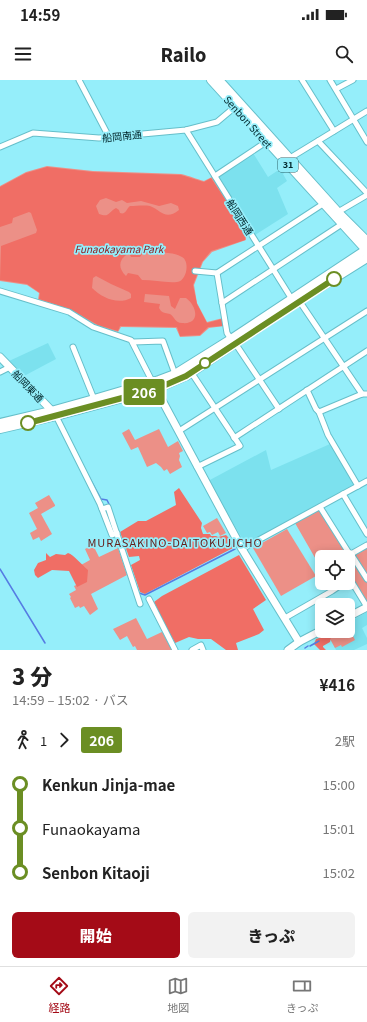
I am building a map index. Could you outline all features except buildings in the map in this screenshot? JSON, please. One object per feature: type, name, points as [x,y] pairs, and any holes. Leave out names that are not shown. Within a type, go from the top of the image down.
[{"type":"main road","name":"Senbon Street","points":[[211,80],[237,105],[288,161],[367,241]]},
{"type":"main road","name":"Senbon Street","points":[[219,80],[266,142],[288,161],[323,204],[367,252]]},
{"type":"main road","points":[[0,423],[54,414],[94,399],[174,382],[191,372],[233,341],[367,252]]},
{"type":"main road","points":[[0,429],[155,385],[233,341]]},
{"type":"street","points":[[79,80],[109,137]]},
{"type":"street","points":[[302,80],[334,131]]},
{"type":"street","points":[[330,80],[367,142]]},
{"type":"street","points":[[336,89],[352,80]]},
{"type":"street","name":"船岡南通","points":[[0,147],[33,133],[99,138],[186,130],[217,122],[237,105]]},
{"type":"street","points":[[288,161],[367,111]]},
{"type":"street","name":"船岡西通","points":[[186,130],[273,269],[365,394]]},
{"type":"street","points":[[318,141],[367,194],[338,212]]},
{"type":"street","points":[[215,176],[266,142]]},
{"type":"street","points":[[195,271],[217,273],[323,204]]},
{"type":"street","points":[[222,303],[342,224]]},
{"type":"street","points":[[217,273],[227,333],[279,408]]},
{"type":"street","points":[[0,291],[69,312],[93,327],[133,342],[197,467],[242,549],[299,642]]},
{"type":"street","points":[[179,431],[367,311]]},
{"type":"street","points":[[133,342],[163,341],[175,374]]},
{"type":"street","points":[[74,347],[94,399]]},
{"type":"street","points":[[234,438],[367,351]]},
{"type":"street","name":"船岡東通","points":[[0,357],[54,414]]},
{"type":"street","points":[[0,372],[10,367]]},
{"type":"street","points":[[191,372],[240,446],[197,467]]},
{"type":"street","points":[[307,390],[319,412],[328,436],[358,486]]},
{"type":"street","points":[[319,412],[365,394]]},
{"type":"street","points":[[54,414],[111,524],[140,604]]},
{"type":"street","points":[[242,549],[367,481]]},
{"type":"street","points":[[342,494],[365,526],[367,534]]},
{"type":"street","points":[[320,507],[346,550]]},
{"type":"street","points":[[355,552],[367,545]]},
{"type":"street","points":[[355,560],[367,579]]},
{"type":"street","points":[[355,587],[367,607],[355,613]]},
{"type":"street","points":[[285,618],[334,590]]},
{"type":"street","points":[[149,599],[175,650]]},
{"type":"street","points":[[288,650],[315,634]]},
{"type":"street","points":[[192,650],[201,646],[203,650]]},
{"type":"shaded area","points":[[253,153],[268,177],[283,167],[286,171],[283,174],[287,181],[277,188],[288,214],[255,235],[219,177]]},
{"type":"shaded area","points":[[48,343],[56,359],[24,376],[9,361]]},
{"type":"shaded area","points":[[330,444],[355,485],[246,545],[208,481],[266,450],[271,470]]},
{"type":"shaded area","points":[[367,612],[367,625],[362,628],[367,638],[367,644],[354,650],[336,650],[330,638],[355,638],[355,619]]},
{"type":"green space","name":"Funaokayama Park","points":[[47,166],[93,171],[181,174],[204,181],[212,177],[246,229],[246,240],[212,252],[203,262],[194,285],[197,303],[207,322],[223,318],[224,326],[209,328],[200,336],[180,337],[176,328],[121,327],[118,332],[98,326],[69,310],[38,300],[39,293],[27,285],[0,281],[0,186],[26,172]]},
{"type":"green space","name":"Funaokayama Park","points":[[47,167],[93,172],[181,175],[204,182],[211,178],[245,229],[245,240],[211,251],[202,262],[193,285],[197,304],[207,323],[222,319],[223,326],[208,327],[200,335],[180,336],[177,327],[120,326],[118,331],[98,325],[70,309],[39,299],[40,293],[27,284],[0,280],[1,246],[36,233],[37,230],[31,213],[29,212],[13,218],[12,223],[0,227],[0,187],[26,173]],"holes":[[[106,198],[116,202],[122,200],[127,203],[141,201],[159,206],[171,203],[178,206],[179,210],[167,215],[150,206],[130,206],[124,213],[120,213],[116,208],[107,215],[103,215],[99,214],[96,206],[100,200]],[[147,252],[178,255],[186,262],[187,266],[185,275],[180,281],[177,282],[142,280],[138,275],[128,273],[126,276],[120,266],[123,258],[129,253],[131,257],[140,257],[142,254]],[[96,276],[129,292],[131,294],[131,298],[116,301],[100,295],[92,288],[93,278]],[[145,294],[169,296],[171,306],[175,309],[180,298],[186,298],[193,306],[195,315],[192,321],[188,323],[180,323],[170,314],[161,311],[159,308],[160,304],[144,302]]]},
{"type":"green space","points":[[129,429],[135,440],[159,429],[168,447],[178,441],[183,451],[179,453],[179,460],[182,467],[170,474],[167,469],[164,471],[156,463],[147,467],[138,447],[131,450],[122,433]]},
{"type":"green space","points":[[179,488],[202,523],[201,528],[203,534],[210,534],[211,536],[218,537],[226,535],[232,541],[233,548],[145,594],[140,592],[131,565],[140,560],[139,556],[129,557],[120,532],[138,521],[146,521],[176,505],[174,492]]},
{"type":"green space","points":[[49,495],[55,506],[41,514],[52,534],[41,541],[39,537],[33,540],[30,533],[37,529],[29,513],[38,508],[35,503]]},
{"type":"green space","points":[[319,509],[344,550],[315,550],[315,558],[295,523]]},
{"type":"green space","points":[[217,518],[226,533],[220,536],[218,532],[212,535],[210,532],[207,533],[203,526]]},
{"type":"green space","points":[[287,529],[315,577],[281,596],[253,548]]},
{"type":"green space","points":[[93,545],[99,557],[118,548],[127,575],[91,594],[98,609],[90,615],[84,606],[75,608],[69,594],[76,590],[74,586],[83,582],[81,565],[90,560],[85,549]]},
{"type":"green space","points":[[367,548],[367,576],[355,558],[355,555]]},
{"type":"green space","points":[[46,553],[50,557],[56,554],[65,555],[68,553],[73,556],[88,570],[87,582],[77,587],[69,571],[52,570],[38,578],[35,575],[34,570],[38,563],[46,560]]},
{"type":"green space","points":[[239,555],[266,600],[253,609],[264,630],[259,634],[236,643],[238,650],[226,650],[211,639],[189,637],[175,643],[154,602],[162,596]]},
{"type":"green space","points":[[355,562],[367,582],[367,603],[355,583]]},
{"type":"green space","points":[[136,618],[147,639],[162,632],[172,650],[137,650],[135,646],[133,647],[127,636],[120,640],[113,629]]},
{"type":"green space","points":[[330,638],[354,638],[355,640],[342,647],[341,645],[335,648]]},
{"type":"green space","points":[[331,638],[330,642],[323,646],[326,650],[320,650],[314,644],[316,639]]},
{"type":"waterway","points":[[88,475],[101,499],[107,500],[110,506]]},
{"type":"waterway","points":[[139,593],[145,595],[235,549]]},
{"type":"waterway","points":[[0,569],[45,643]]},
{"type":"waterway","points":[[310,646],[319,641]]},
{"type":"bus line","name":"206","points":[[28,423],[156,389],[174,382],[186,376],[334,279]]},
{"type":"district","name":"MURASAKINO-DAITOKUJICHO","points":[[175,543]]}]
